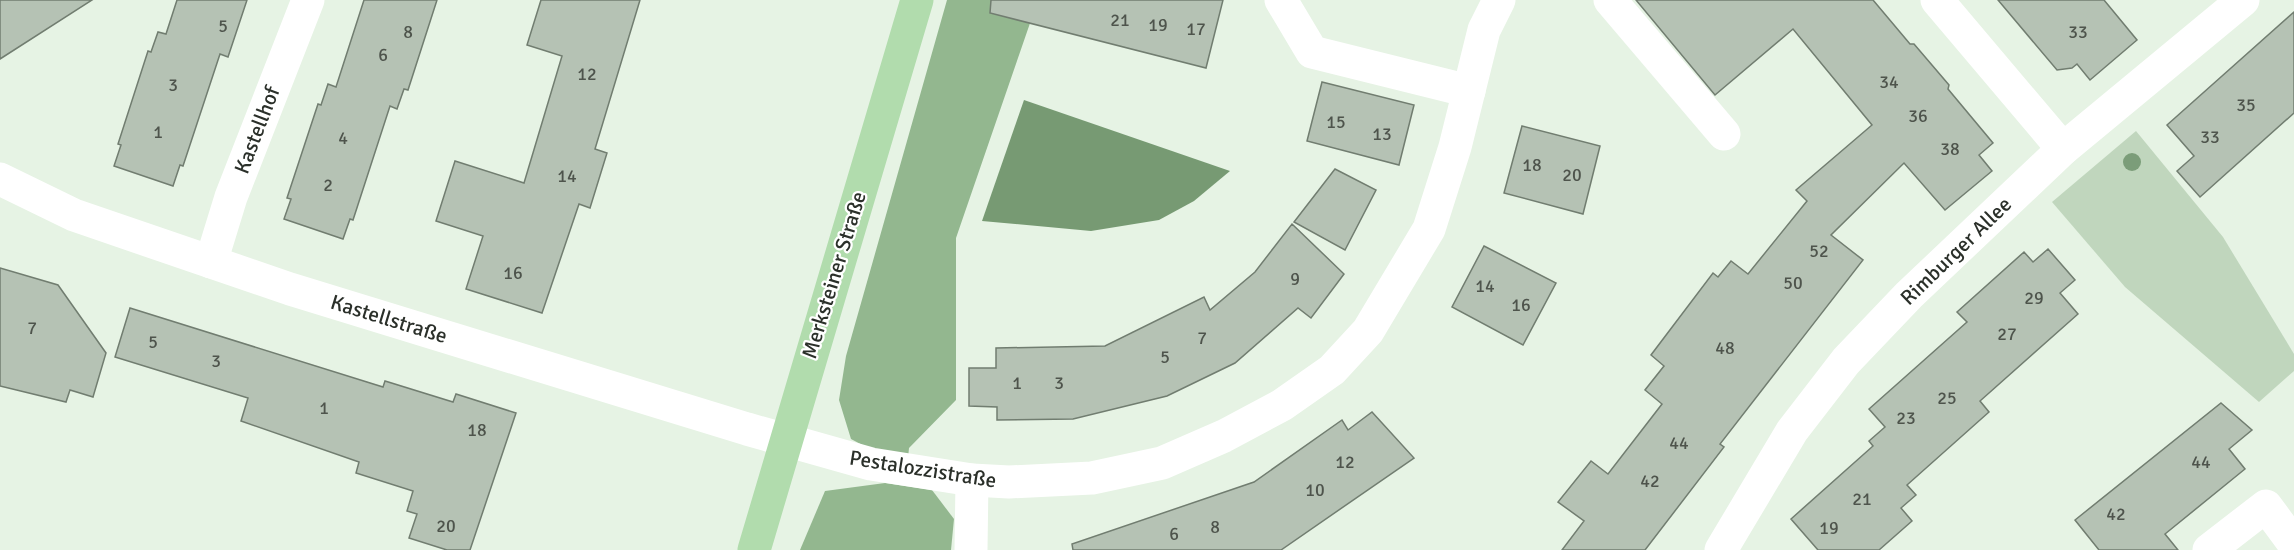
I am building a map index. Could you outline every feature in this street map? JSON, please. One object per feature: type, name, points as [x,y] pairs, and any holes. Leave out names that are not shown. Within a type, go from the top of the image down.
[{"type":"main road","name":"Merksteiner Straße","points":[[754,550],[917,0]]},
{"type":"street","name":"Kastellhof","points":[[212,262],[231,197],[308,0]]},
{"type":"street","points":[[1281,0],[1312,52],[1469,91]]},
{"type":"street","name":"Pestalozzistraße","points":[[785,440],[871,464],[972,480],[1009,482],[1092,478],[1158,465],[1224,436],[1282,405],[1332,370],[1368,331],[1429,229],[1455,147],[1484,30],[1499,0]]},
{"type":"street","points":[[1610,0],[1724,134]]},
{"type":"street","points":[[1937,0],[2063,149]]},
{"type":"street","name":"Rimburger Allee","points":[[1722,550],[1791,431],[1846,361],[1909,295],[2063,149],[2244,0]]},
{"type":"street","name":"Kastellstraße","points":[[0,179],[74,215],[212,262],[353,308],[785,440]]},
{"type":"street","points":[[971,550],[972,480]]},
{"type":"street","points":[[2209,550],[2266,506],[2294,544]]},
{"type":"shaded area","points":[[947,0],[1038,0],[956,238],[956,400],[909,448],[908,458],[885,457],[851,439],[839,400],[846,356]]},
{"type":"shaded area","points":[[1024,100],[1230,171],[1194,201],[1159,220],[1091,231],[982,221]]},
{"type":"shaded area","points":[[2136,131],[2223,237],[2294,354],[2294,371],[2259,402],[2125,287],[2052,202]]},
{"type":"shaded area","points":[[885,483],[932,490],[954,519],[951,550],[800,550],[825,491]]},
{"type":"building","points":[[0,0],[92,0],[0,59]]},
{"type":"building","points":[[177,0],[247,0],[228,57],[220,54],[183,166],[180,165],[173,186],[114,166],[121,145],[118,144],[148,51],[151,52],[158,32],[166,34]]},
{"type":"building","points":[[364,0],[437,0],[408,90],[404,89],[397,109],[390,106],[353,220],[350,219],[343,239],[284,219],[291,199],[287,198],[318,104],[321,105],[328,84],[336,87]]},
{"type":"building","points":[[541,0],[640,0],[595,149],[607,153],[590,208],[579,204],[542,313],[466,289],[483,236],[436,221],[455,161],[524,183],[562,56],[527,45]]},
{"type":"building","points":[[991,0],[1223,0],[1206,68],[990,13]]},
{"type":"building","points":[[1636,0],[1873,0],[1949,85],[1948,89],[1993,143],[1979,155],[1992,171],[1945,210],[1904,163],[1831,235],[1863,260],[1720,444],[1724,447],[1645,550],[1562,550],[1584,521],[1558,502],[1591,461],[1608,474],[1662,404],[1645,390],[1664,366],[1651,355],[1713,273],[1718,277],[1731,261],[1748,274],[1807,201],[1796,190],[1872,125],[1793,29],[1715,95]]},
{"type":"building","points":[[1998,0],[2104,0],[2137,40],[2090,80],[2077,64],[2072,68],[2057,70]]},
{"type":"building","points":[[2294,12],[2294,113],[2200,197],[2177,171],[2194,156],[2167,125]]},
{"type":"building","points":[[1322,82],[1414,105],[1399,165],[1307,141]]},
{"type":"building","points":[[1522,126],[1600,146],[1583,214],[1504,193]]},
{"type":"building","points":[[1335,169],[1376,190],[1345,250],[1294,222]]},
{"type":"building","points":[[1292,224],[1344,274],[1311,318],[1298,308],[1235,363],[1167,396],[1073,419],[997,420],[997,407],[969,406],[969,368],[996,368],[996,348],[1105,346],[1204,297],[1210,310],[1255,272]]},
{"type":"building","points":[[1484,246],[1556,283],[1523,345],[1452,307]]},
{"type":"building","points":[[2048,249],[2075,280],[2060,293],[2078,314],[1980,401],[1989,412],[1907,485],[1916,495],[1901,508],[1912,521],[1879,550],[1818,550],[1791,519],[1873,446],[1869,441],[1885,427],[1869,409],[1967,322],[1957,312],[2024,252],[2033,262]]},
{"type":"building","points":[[0,268],[58,285],[106,353],[93,397],[70,390],[66,402],[0,386]]},
{"type":"building","points":[[130,308],[383,387],[385,381],[453,402],[456,394],[516,413],[470,550],[447,550],[409,538],[417,514],[407,511],[413,491],[356,473],[359,462],[241,421],[248,398],[115,357]]},
{"type":"building","points":[[2221,403],[2252,430],[2229,449],[2245,469],[2165,534],[2178,550],[2099,550],[2075,520]]},
{"type":"building","points":[[1372,412],[1414,458],[1281,550],[1073,550],[1072,544],[1254,482],[1342,420],[1348,430]]}]
